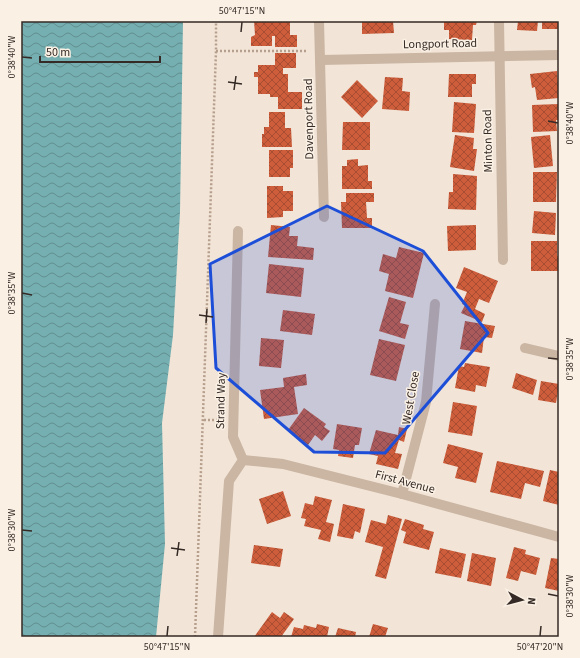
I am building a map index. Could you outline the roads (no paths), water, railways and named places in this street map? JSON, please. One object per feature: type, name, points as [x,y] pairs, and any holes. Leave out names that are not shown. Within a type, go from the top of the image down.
[{"type":"street","name":"Davenport Road","points":[[320,21],[324,217]]},
{"type":"street","name":"Minton Road","points":[[499,21],[503,260]]},
{"type":"street","name":"Longport Road","points":[[320,56],[559,55]]},
{"type":"street","name":"Strand Way","points":[[238,231],[233,437],[243,460]]},
{"type":"street","name":"West Close","points":[[402,494],[426,402],[435,304]]},
{"type":"street","points":[[525,348],[559,356]]},
{"type":"street","name":"First Avenue","points":[[243,460],[283,464],[402,494],[559,537]]},
{"type":"street","points":[[218,637],[229,481],[243,460]]},
{"type":"water","points":[[21,21],[183,21],[180,212],[173,335],[162,423],[165,544],[156,637],[21,637]]}]
